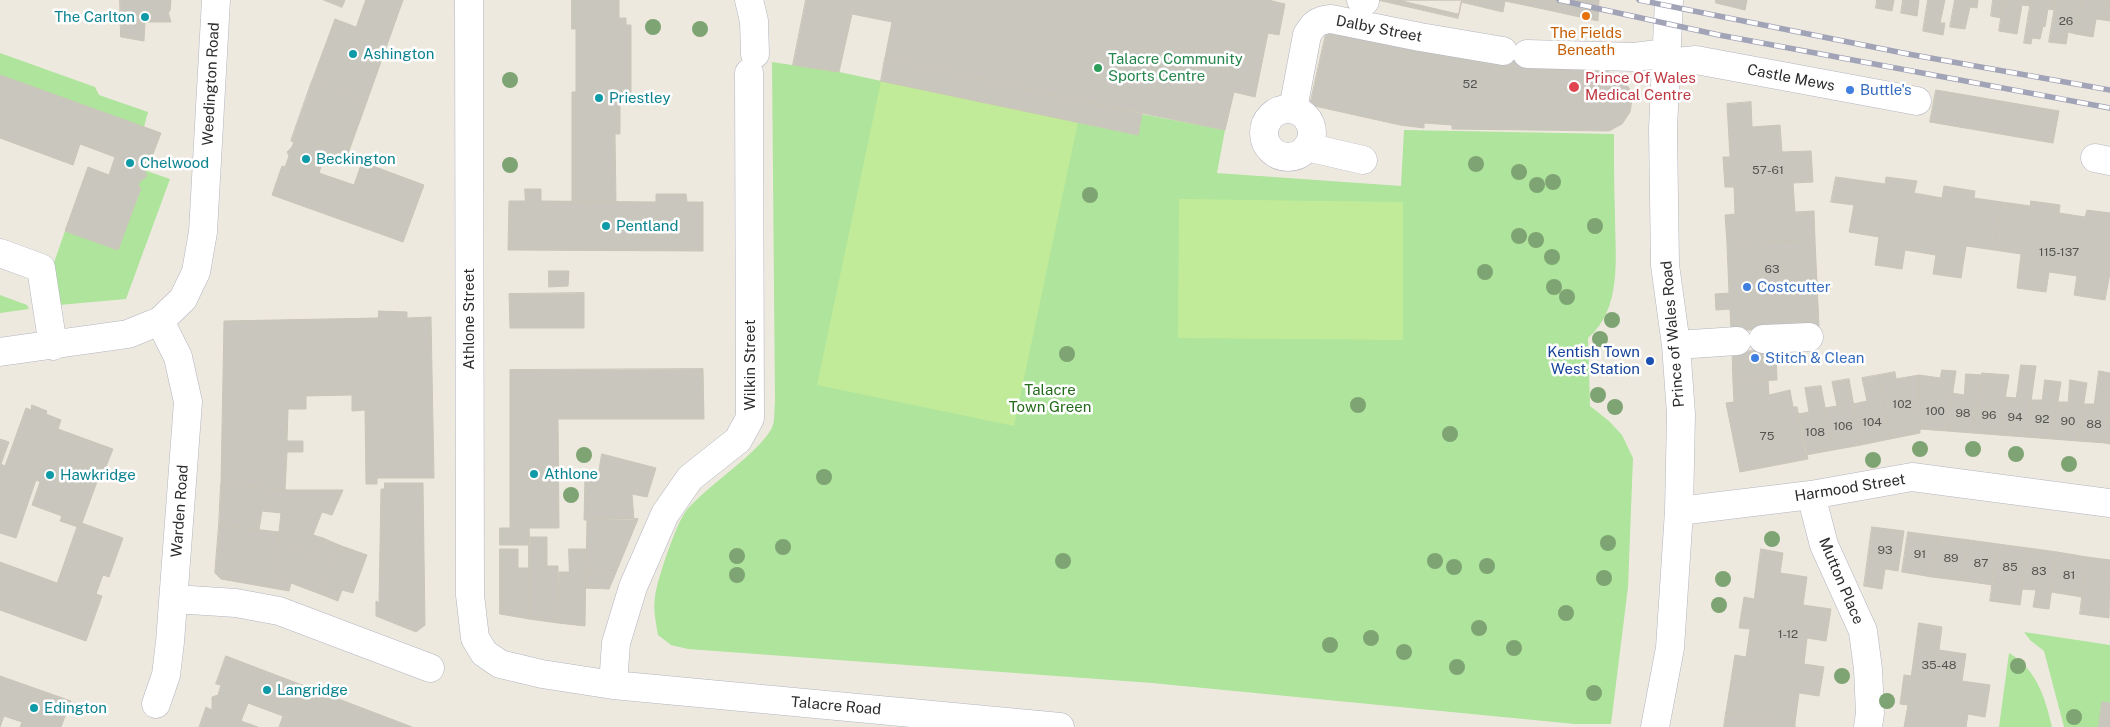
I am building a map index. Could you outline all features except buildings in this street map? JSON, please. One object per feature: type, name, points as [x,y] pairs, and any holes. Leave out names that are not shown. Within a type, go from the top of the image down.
[{"type":"street","name":"Weedington Road","points":[[0,352],[128,334],[160,321],[183,300],[196,272],[203,232],[216,0]]},
{"type":"street","name":"Athlone Street","points":[[469,0],[470,586],[475,638]]},
{"type":"street","name":"Wilkin Street","points":[[613,685],[616,643],[633,588],[665,514],[690,478],[738,440],[750,418],[752,64],[754,21],[749,0]]},
{"type":"street","name":"Prince of Wales Road","points":[[1655,727],[1670,648],[1679,511],[1680,414],[1676,345],[1665,275],[1663,129],[1668,0]]},
{"type":"street","name":"Dalby Street","points":[[1293,109],[1307,35],[1312,25],[1320,20],[1330,19],[1420,37],[1515,52],[1666,58]]},
{"type":"street","name":"Castle Mews","points":[[1666,58],[1696,60],[1917,101]]},
{"type":"street","points":[[1293,109],[1306,117],[1310,124],[1311,139],[1307,147],[1302,152],[1288,157],[1274,152],[1265,140],[1264,133],[1269,119],[1279,110],[1293,109]]},
{"type":"street","points":[[1307,147],[1363,160]]},
{"type":"street","points":[[0,253],[41,268],[53,346]]},
{"type":"street","name":"Warden Road","points":[[156,704],[166,675],[174,599],[188,402],[178,357],[160,321]]},
{"type":"street","points":[[1676,345],[1809,337]]},
{"type":"street","name":"Harmood Street","points":[[1679,511],[1810,495],[1912,477],[2110,503]]},
{"type":"street","name":"Mutton Place","points":[[1810,495],[1824,545],[1863,630],[1868,669],[1870,713],[1868,727]]},
{"type":"street","points":[[174,599],[236,603],[279,611],[430,668]]},
{"type":"street","name":"Talacre Road","points":[[475,638],[484,653],[500,664],[542,674],[613,685],[892,719],[1060,727]]},
{"type":"green space","points":[[0,53],[95,87],[99,95],[148,112],[144,127],[0,75]]},
{"type":"green space","name":"Talacre Town Green","points":[[772,62],[839,72],[1137,135],[1142,114],[1225,130],[1217,173],[1401,186],[1404,130],[1614,134],[1615,281],[1607,312],[1599,326],[1588,338],[1590,406],[1609,421],[1622,435],[1633,458],[1628,587],[1611,724],[1575,724],[1152,683],[688,649],[671,645],[658,635],[654,607],[656,589],[682,518],[695,501],[759,445],[768,435],[774,422]]},
{"type":"green space","points":[[881,81],[1078,122],[1014,426],[817,385]]},
{"type":"green space","points":[[144,170],[170,179],[126,299],[59,305],[51,271],[65,231],[118,250],[141,188],[138,187],[140,181],[146,175]]},
{"type":"green space","points":[[1179,199],[1403,202],[1403,340],[1178,338]]},
{"type":"green space","points":[[0,295],[27,305],[29,309],[0,313]]},
{"type":"green space","points":[[2024,632],[2110,645],[2110,703],[2102,703],[2099,727],[2064,727],[2044,651],[2030,640]]},
{"type":"green space","points":[[2009,653],[2019,660],[2033,676],[2043,695],[2052,727],[1999,727]]},
{"type":"railway","points":[[1559,0],[1719,35],[2110,108]]},
{"type":"railway","points":[[1639,0],[1908,54],[2110,90]]},
{"type":"place","name":"The Fields Beneath","points":[[1586,16]]},
{"type":"place","name":"The Carlton","points":[[145,17]]},
{"type":"place","name":"Ashington","points":[[353,54]]},
{"type":"place","name":"Talacre Community Sports Centre","points":[[1098,68]]},
{"type":"place","name":"Prince Of Wales Medical Centre","points":[[1574,87]]},
{"type":"place","name":"Buttle's","points":[[1850,90]]},
{"type":"place","name":"Priestley","points":[[599,98]]},
{"type":"place","name":"Beckington","points":[[306,159]]},
{"type":"place","name":"Chelwood","points":[[130,163]]},
{"type":"place","name":"Pentland","points":[[606,226]]},
{"type":"place","name":"Costcutter","points":[[1747,287]]},
{"type":"place","name":"Stitch & Clean","points":[[1755,358]]},
{"type":"place","name":"Kentish Town West Station","points":[[1650,361]]},
{"type":"place","name":"Athlone","points":[[534,474]]},
{"type":"place","name":"Hawkridge","points":[[50,475]]},
{"type":"place","name":"Langridge","points":[[267,690]]},
{"type":"place","name":"Edington","points":[[34,708]]}]
